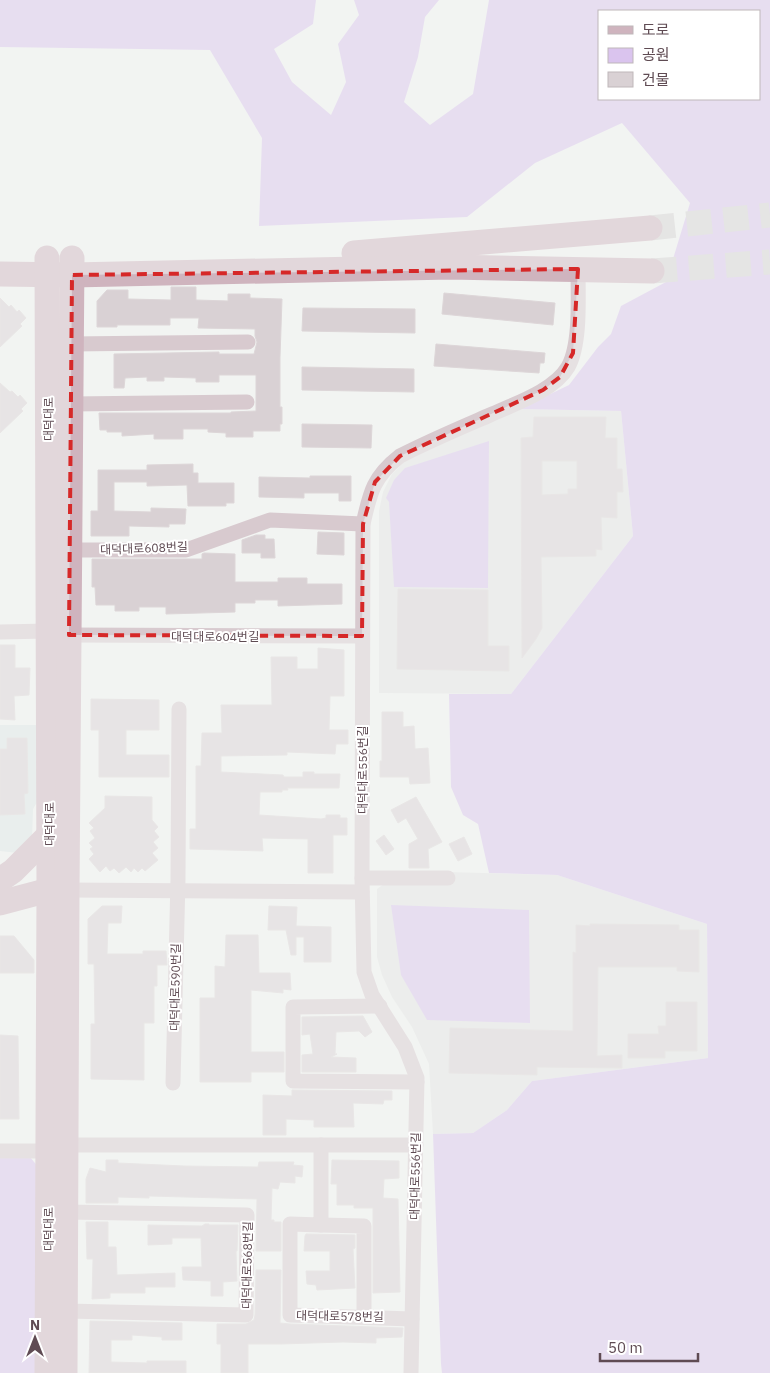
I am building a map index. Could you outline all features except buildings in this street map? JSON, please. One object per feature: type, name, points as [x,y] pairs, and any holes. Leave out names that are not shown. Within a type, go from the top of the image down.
[{"type":"main road","points":[[72,267],[366,252],[650,228]]},
{"type":"main road","points":[[0,257],[47,267]]},
{"type":"main road","points":[[0,274],[47,267],[450,267],[652,271]]},
{"type":"main road","name":"대덕대로","points":[[47,267],[59,633],[57,1148],[47,1373]]},
{"type":"main road","name":"대덕대로","points":[[58,890],[49,835],[59,633],[70,550],[72,267]]},
{"type":"main road","points":[[0,881],[13,871],[49,835]]},
{"type":"main road","points":[[0,881],[58,890]]},
{"type":"main road","points":[[0,903],[58,890]]},
{"type":"main road","name":"대덕대로","points":[[57,1148],[66,1212],[66,1373]]},
{"type":"street","name":"대덕대로556번길","points":[[411,1373],[417,1082],[405,1047],[372,994],[364,972],[362,885],[363,524],[370,492],[375,482],[390,464],[400,456],[521,401],[543,390],[560,377],[568,367],[575,344],[578,269]]},
{"type":"street","points":[[71,344],[248,342]]},
{"type":"street","name":"대덕대로","points":[[71,404],[248,402]]},
{"type":"street","name":"대덕대로608번길","points":[[70,550],[186,550],[270,520],[363,524]]},
{"type":"street","name":"대덕대로604번길","points":[[0,632],[362,636]]},
{"type":"street","name":"대덕대로590번길","points":[[173,1083],[178,892],[179,709]]},
{"type":"street","points":[[58,890],[178,892],[362,885],[448,878]]},
{"type":"street","points":[[380,1006],[293,1007],[293,1081],[417,1082]]},
{"type":"street","points":[[321,1145],[321,1225],[364,1226],[364,1316]]},
{"type":"street","points":[[0,1151],[57,1148],[416,1145]]},
{"type":"street","name":"대덕대로568번길","points":[[66,1212],[248,1215],[246,1315],[66,1311]]},
{"type":"street","name":"대덕대로578번길","points":[[321,1225],[290,1224],[290,1315],[412,1319]]},
{"type":"highlighted area","points":[[578,269],[573,353],[560,377],[543,390],[400,456],[375,482],[363,524],[362,636],[69,635],[72,275]]},
{"type":"shaded area","points":[[519,409],[621,411],[633,536],[511,694],[379,693],[379,511],[383,492],[392,474],[407,459]]},
{"type":"shaded area","points":[[0,725],[37,725],[37,802],[33,809],[32,839],[18,853],[0,851]]},
{"type":"shaded area","points":[[448,872],[557,875],[707,924],[708,1058],[532,1081],[507,1110],[473,1133],[433,1134],[429,1064],[412,1027],[392,997],[382,975],[377,957],[377,889],[384,884]]},
{"type":"green space","points":[[0,0],[316,0],[313,24],[274,49],[292,82],[331,115],[346,82],[338,44],[359,15],[354,0],[439,0],[425,17],[418,57],[404,102],[430,125],[473,94],[489,0],[770,0],[770,1373],[442,1373],[441,1364],[433,1134],[473,1133],[507,1110],[532,1081],[708,1058],[707,924],[557,875],[489,873],[478,824],[463,815],[451,787],[449,694],[511,694],[633,536],[621,411],[519,409],[569,385],[598,347],[611,334],[621,306],[666,282],[690,203],[622,123],[535,163],[467,217],[259,226],[262,138],[210,50],[0,47]]},
{"type":"green space","points":[[489,441],[488,588],[394,587],[389,502],[386,498],[394,480],[405,468]]},
{"type":"green space","points":[[391,905],[529,910],[530,1023],[427,1020],[401,975]]},
{"type":"green space","points":[[0,1157],[30,1157],[39,1168],[36,1373],[0,1373]]},
{"type":"tunnel","points":[[650,228],[770,215]]},
{"type":"tunnel","points":[[652,271],[770,262]]}]
